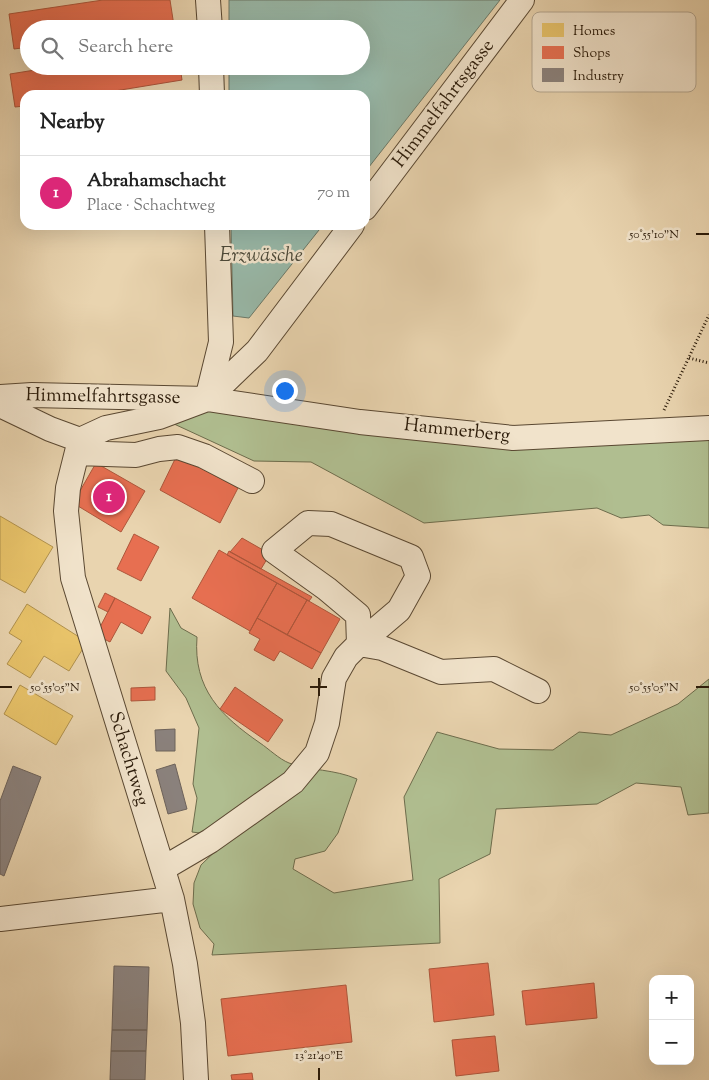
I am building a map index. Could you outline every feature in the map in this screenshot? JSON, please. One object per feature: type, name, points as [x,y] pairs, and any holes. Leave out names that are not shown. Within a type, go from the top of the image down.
[{"type":"street","points":[[208,0],[209,20]]},
{"type":"street","name":"Himmelfahrtsgasse","points":[[370,201],[522,0]]},
{"type":"street","points":[[211,75],[212,90]]},
{"type":"street","name":"Himmelfahrtsgasse","points":[[207,399],[221,342],[217,230]]},
{"type":"street","name":"Himmelfahrtsgasse","points":[[0,405],[78,446],[106,428],[159,417],[207,399],[257,351],[348,230]]},
{"type":"street","name":"Himmelfahrtsgasse","points":[[0,397],[32,395],[207,399]]},
{"type":"street","name":"Hammerberg","points":[[207,399],[360,422],[513,438],[709,428]]},
{"type":"street","points":[[78,446],[136,455],[178,447],[204,456],[252,481]]},
{"type":"street","name":"Schachtweg","points":[[78,446],[68,488],[66,511],[73,578],[172,899],[185,964],[193,1024],[196,1080]]},
{"type":"street","points":[[164,868],[210,841],[293,782],[317,752],[327,723],[334,678],[346,657],[399,610],[418,576],[411,557],[331,524],[308,523],[274,551],[327,589],[358,615],[359,644]]},
{"type":"street","points":[[359,644],[382,648],[441,672],[494,669],[538,691]]},
{"type":"street","points":[[0,919],[172,899]]},
{"type":"path","points":[[662,414],[709,315]]},
{"type":"path","points":[[689,358],[709,363]]},
{"type":"green space","points":[[207,399],[513,438],[709,428],[709,528],[663,525],[649,515],[621,518],[597,508],[424,523],[311,462],[254,461],[159,417]]},
{"type":"green space","points":[[170,608],[181,628],[197,637],[197,655],[205,686],[212,699],[233,722],[289,763],[340,773],[357,779],[338,833],[325,851],[295,859],[293,869],[334,893],[413,880],[404,797],[437,732],[499,749],[553,750],[579,732],[611,735],[678,704],[709,679],[709,813],[688,815],[681,787],[636,783],[597,804],[496,809],[490,854],[439,879],[440,943],[212,955],[214,944],[200,928],[193,904],[194,883],[201,865],[230,837],[192,832],[197,798],[193,784],[199,728],[186,698],[166,671]]},
{"type":"water","points":[[229,0],[500,0],[370,166],[370,90],[229,90],[229,75],[370,75],[370,20],[229,20]]},
{"type":"water","name":"Erzwäsche","points":[[231,230],[319,230],[249,318],[233,316]]},
{"type":"building: Homes","points":[[0,516],[53,547],[25,593],[0,579]]},
{"type":"building: Homes","points":[[27,604],[87,642],[69,671],[44,656],[30,678],[7,664],[22,641],[9,633]]},
{"type":"building: Homes","points":[[20,685],[73,716],[56,745],[4,714]]},
{"type":"building: Shops","points":[[103,0],[170,0],[173,20],[20,20],[20,48],[14,49],[9,14]]},
{"type":"building: Shops","points":[[20,72],[20,75],[181,75],[182,80],[121,90],[20,90],[20,106],[15,107],[10,74]]},
{"type":"building: Shops","points":[[177,455],[238,488],[220,523],[160,490]]},
{"type":"building: Shops","points":[[96,463],[145,491],[121,532],[73,503]]},
{"type":"building: Shops","points":[[134,534],[159,547],[141,581],[117,569]]},
{"type":"building: Shops","points":[[242,538],[270,554],[261,569],[230,552]]},
{"type":"building: Shops","points":[[219,550],[277,583],[250,631],[192,598]]},
{"type":"building: Shops","points":[[229,551],[312,597],[309,601],[227,555]]},
{"type":"building: Shops","points":[[277,583],[307,600],[287,635],[257,618]]},
{"type":"building: Shops","points":[[105,593],[115,598],[108,612],[98,607]]},
{"type":"building: Shops","points":[[115,598],[151,617],[142,634],[121,622],[110,642],[96,635]]},
{"type":"building: Shops","points":[[307,600],[340,619],[321,653],[287,635]]},
{"type":"building: Shops","points":[[257,618],[321,653],[312,669],[280,651],[274,661],[254,650],[260,639],[249,633]]},
{"type":"building: Shops","points":[[155,687],[155,700],[131,701],[131,688]]},
{"type":"building: Shops","points":[[235,687],[283,720],[268,742],[220,709]]},
{"type":"building: Shops","points":[[488,963],[494,1015],[434,1022],[429,969]]},
{"type":"building: Shops","points":[[594,983],[597,1018],[526,1025],[522,991]]},
{"type":"building: Shops","points":[[346,985],[352,1042],[228,1056],[221,999]]},
{"type":"building: Shops","points":[[495,1036],[499,1071],[456,1076],[452,1040]]},
{"type":"building: Shops","points":[[252,1073],[253,1080],[232,1080],[231,1075]]},
{"type":"building: Industry","points":[[175,729],[175,751],[156,751],[155,730]]},
{"type":"building: Industry","points":[[175,764],[187,809],[168,814],[156,770]]},
{"type":"building: Industry","points":[[13,766],[41,777],[4,876],[0,874],[0,801]]},
{"type":"building: Industry","points":[[114,966],[149,967],[147,1030],[112,1030]]},
{"type":"building: Industry","points":[[112,1030],[147,1030],[146,1051],[111,1051]]},
{"type":"building: Industry","points":[[111,1051],[146,1051],[145,1080],[110,1080]]},
{"type":"place","name":"Abrahamschacht","points":[[109,497]]}]
